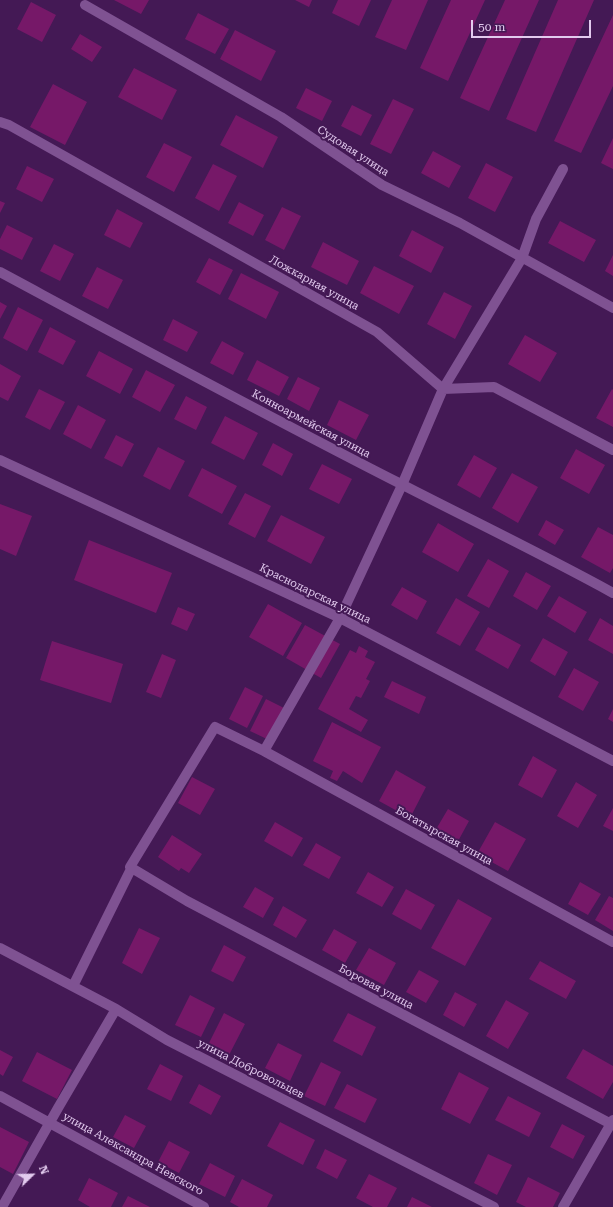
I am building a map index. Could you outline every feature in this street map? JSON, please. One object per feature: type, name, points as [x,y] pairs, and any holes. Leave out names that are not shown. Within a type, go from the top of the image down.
[{"type":"street","name":"Судовая улица","points":[[85,5],[281,117],[382,185],[460,223],[613,308]]},
{"type":"street","name":"Ложкарная улица","points":[[0,122],[9,125],[377,332],[443,389]]},
{"type":"street","points":[[264,751],[340,618],[402,485],[443,389],[522,258],[536,219],[563,170]]},
{"type":"street","name":"Конноармейская улица","points":[[0,272],[402,485],[560,564],[613,593]]},
{"type":"street","points":[[443,389],[494,387],[613,450]]},
{"type":"street","name":"Краснодарская улица","points":[[0,460],[340,618],[613,761]]},
{"type":"street","name":"Богатырская улица","points":[[130,867],[215,727],[264,751],[613,942]]},
{"type":"street","points":[[73,986],[131,869],[130,867]]},
{"type":"street","name":"Боровая улица","points":[[130,867],[187,901],[612,1123]]},
{"type":"street","name":"улица Добровольцев","points":[[0,948],[116,1009],[167,1040],[494,1207]]},
{"type":"street","points":[[2,1207],[116,1009]]},
{"type":"street","name":"улица Александра Невского","points":[[0,1096],[204,1207]]},
{"type":"street","points":[[563,1207],[612,1123]]},
{"type":"building","points":[[114,0],[149,0],[141,14]]},
{"type":"building","points":[[295,0],[312,0],[309,7]]},
{"type":"building","points":[[338,0],[371,0],[359,26],[332,13]]},
{"type":"building","points":[[392,0],[428,0],[406,50],[375,37]]},
{"type":"building","points":[[451,0],[485,0],[448,81],[420,68]]},
{"type":"building","points":[[505,0],[539,0],[489,111],[460,98]]},
{"type":"building","points":[[558,0],[594,0],[536,132],[506,119]]},
{"type":"building","points":[[31,2],[56,15],[42,42],[17,29]]},
{"type":"building","points":[[198,13],[229,29],[215,54],[185,39]]},
{"type":"building","points":[[613,15],[613,86],[581,153],[554,141]]},
{"type":"building","points":[[235,30],[276,51],[261,81],[220,59]]},
{"type":"building","points":[[80,34],[102,47],[92,62],[71,49]]},
{"type":"building","points":[[134,68],[177,90],[162,120],[118,97]]},
{"type":"building","points":[[53,84],[87,102],[65,145],[30,127]]},
{"type":"building","points":[[306,88],[332,101],[322,121],[296,108]]},
{"type":"building","points":[[393,99],[414,109],[391,154],[370,144]]},
{"type":"building","points":[[352,105],[372,115],[361,136],[341,126]]},
{"type":"building","points":[[236,115],[278,137],[263,168],[220,145]]},
{"type":"building","points":[[613,138],[613,169],[601,163]]},
{"type":"building","points":[[164,143],[192,157],[174,192],[146,177]]},
{"type":"building","points":[[433,151],[461,166],[449,188],[421,173]]},
{"type":"building","points":[[486,163],[513,177],[495,212],[468,198]]},
{"type":"building","points":[[213,164],[237,176],[219,211],[195,198]]},
{"type":"building","points":[[27,166],[54,179],[42,202],[16,189]]},
{"type":"building","points":[[0,201],[5,203],[0,213]]},
{"type":"building","points":[[239,202],[264,215],[253,236],[228,223]]},
{"type":"building","points":[[282,207],[301,216],[284,250],[265,240]]},
{"type":"building","points":[[117,209],[143,223],[130,248],[104,235]]},
{"type":"building","points":[[560,221],[596,240],[584,262],[548,243]]},
{"type":"building","points":[[7,225],[33,238],[22,260],[0,249],[0,239]]},
{"type":"building","points":[[412,230],[444,247],[431,273],[399,256]]},
{"type":"building","points":[[323,242],[359,261],[347,285],[311,267]]},
{"type":"building","points":[[54,244],[74,254],[60,281],[40,271]]},
{"type":"building","points":[[613,255],[613,276],[605,271]]},
{"type":"building","points":[[209,258],[233,270],[220,295],[196,282]]},
{"type":"building","points":[[374,266],[414,286],[399,314],[360,293]]},
{"type":"building","points":[[97,267],[123,280],[108,309],[82,296]]},
{"type":"building","points":[[241,273],[279,292],[266,319],[228,299]]},
{"type":"building","points":[[444,292],[472,306],[455,339],[427,324]]},
{"type":"building","points":[[0,302],[7,306],[0,319]]},
{"type":"building","points":[[18,307],[43,320],[27,351],[3,338]]},
{"type":"building","points":[[173,319],[198,332],[187,352],[163,340]]},
{"type":"building","points":[[50,327],[76,341],[63,365],[38,352]]},
{"type":"building","points":[[525,335],[557,353],[540,382],[508,364]]},
{"type":"building","points":[[222,341],[244,353],[233,375],[210,363]]},
{"type":"building","points":[[99,351],[133,369],[120,394],[86,376]]},
{"type":"building","points":[[257,360],[289,377],[279,396],[247,380]]},
{"type":"building","points":[[0,364],[21,376],[8,401],[0,397]]},
{"type":"building","points":[[146,370],[175,385],[160,412],[132,397]]},
{"type":"building","points":[[298,377],[320,388],[309,411],[287,399]]},
{"type":"building","points":[[39,389],[65,402],[50,430],[25,417]]},
{"type":"building","points":[[612,389],[613,390],[613,427],[596,418]]},
{"type":"building","points":[[186,396],[207,407],[196,430],[174,419]]},
{"type":"building","points":[[339,400],[369,415],[356,440],[327,425]]},
{"type":"building","points":[[78,405],[106,420],[91,449],[63,434]]},
{"type":"building","points":[[225,416],[258,433],[244,460],[211,443]]},
{"type":"building","points":[[116,435],[134,444],[122,467],[104,458]]},
{"type":"building","points":[[273,443],[293,454],[282,476],[262,465]]},
{"type":"building","points":[[158,447],[185,461],[170,490],[143,476]]},
{"type":"building","points":[[576,449],[605,465],[589,494],[560,478]]},
{"type":"building","points":[[474,455],[497,468],[480,498],[457,485]]},
{"type":"building","points":[[322,464],[352,479],[339,504],[309,489]]},
{"type":"building","points":[[202,468],[237,486],[222,514],[188,496]]},
{"type":"building","points":[[512,473],[538,487],[518,523],[492,508]]},
{"type":"building","points":[[245,493],[271,506],[255,538],[228,524]]},
{"type":"building","points":[[0,504],[32,516],[16,556],[0,549]]},
{"type":"building","points":[[281,515],[325,537],[311,564],[267,541]]},
{"type":"building","points":[[546,520],[564,530],[555,545],[538,535]]},
{"type":"building","points":[[438,523],[474,544],[458,572],[422,552]]},
{"type":"building","points":[[598,527],[613,535],[613,568],[610,573],[581,557]]},
{"type":"building","points":[[89,540],[172,573],[156,613],[74,580]]},
{"type":"building","points":[[488,559],[509,571],[489,608],[467,596]]},
{"type":"building","points":[[526,572],[551,586],[537,610],[513,596]]},
{"type":"building","points":[[402,587],[427,601],[417,620],[391,605]]},
{"type":"building","points":[[559,596],[587,612],[575,633],[547,616]]},
{"type":"building","points":[[456,598],[480,612],[460,646],[436,633]]},
{"type":"building","points":[[268,604],[302,623],[283,656],[249,637]]},
{"type":"building","points":[[178,607],[195,614],[187,631],[171,624]]},
{"type":"building","points":[[600,618],[613,626],[613,654],[588,640]]},
{"type":"building","points":[[305,625],[340,644],[321,678],[286,658]]},
{"type":"building","points":[[488,627],[521,645],[508,669],[475,650]]},
{"type":"building","points":[[543,638],[568,652],[555,676],[530,661]]},
{"type":"building","points":[[52,641],[123,664],[111,703],[40,680]]},
{"type":"building","points":[[359,646],[368,651],[365,657],[375,662],[366,679],[370,681],[361,698],[356,696],[349,709],[368,720],[361,732],[318,709],[350,650],[356,653]]},
{"type":"building","points":[[162,654],[176,660],[161,698],[146,692]]},
{"type":"building","points":[[574,668],[599,682],[583,711],[558,697]]},
{"type":"building","points":[[392,681],[426,697],[419,714],[384,697]]},
{"type":"building","points":[[245,687],[263,696],[247,728],[229,719]]},
{"type":"building","points":[[266,699],[284,708],[269,740],[250,731]]},
{"type":"building","points":[[613,709],[613,722],[608,719]]},
{"type":"building","points":[[332,722],[381,747],[362,783],[343,771],[337,781],[330,778],[333,771],[313,761]]},
{"type":"building","points":[[533,756],[557,770],[542,798],[518,785]]},
{"type":"building","points":[[396,770],[426,787],[410,818],[379,801]]},
{"type":"building","points":[[192,777],[215,789],[200,815],[178,803]]},
{"type":"building","points":[[576,782],[597,795],[578,828],[557,816]]},
{"type":"building","points":[[613,808],[613,831],[603,826]]},
{"type":"building","points":[[448,809],[469,821],[457,843],[435,831]]},
{"type":"building","points":[[275,822],[303,838],[292,857],[264,841]]},
{"type":"building","points":[[495,822],[526,839],[508,871],[477,854]]},
{"type":"building","points":[[172,835],[202,854],[189,873],[181,868],[179,871],[158,857]]},
{"type":"building","points":[[316,843],[341,857],[329,879],[303,865]]},
{"type":"building","points":[[368,872],[394,887],[382,907],[356,893]]},
{"type":"building","points":[[580,882],[601,894],[588,915],[568,904]]},
{"type":"building","points":[[255,887],[274,898],[263,918],[243,907]]},
{"type":"building","points":[[406,889],[435,905],[421,930],[392,914]]},
{"type":"building","points":[[609,896],[613,898],[613,931],[595,920]]},
{"type":"building","points":[[458,899],[492,918],[465,966],[431,948]]},
{"type":"building","points":[[283,906],[307,920],[296,938],[273,925]]},
{"type":"building","points":[[139,928],[160,938],[142,974],[122,963]]},
{"type":"building","points":[[334,929],[357,942],[345,963],[322,950]]},
{"type":"building","points":[[224,945],[246,957],[233,982],[211,971]]},
{"type":"building","points":[[369,948],[396,963],[384,985],[356,970]]},
{"type":"building","points":[[540,961],[576,981],[566,999],[529,979]]},
{"type":"building","points":[[419,970],[439,981],[426,1003],[406,992]]},
{"type":"building","points":[[455,992],[477,1004],[464,1027],[443,1015]]},
{"type":"building","points":[[190,995],[215,1008],[201,1037],[175,1025]]},
{"type":"building","points":[[506,1000],[529,1013],[508,1049],[486,1036]]},
{"type":"building","points":[[224,1013],[245,1024],[229,1055],[208,1045]]},
{"type":"building","points":[[348,1013],[376,1027],[362,1056],[333,1041]]},
{"type":"building","points":[[278,1043],[302,1055],[290,1081],[265,1068]]},
{"type":"building","points":[[583,1049],[613,1066],[613,1082],[603,1099],[566,1078]]},
{"type":"building","points":[[0,1050],[13,1057],[3,1076],[0,1074]]},
{"type":"building","points":[[37,1052],[72,1070],[57,1099],[22,1081]]},
{"type":"building","points":[[321,1062],[341,1072],[325,1106],[304,1096]]},
{"type":"building","points":[[160,1064],[183,1076],[171,1101],[147,1089]]},
{"type":"building","points":[[459,1072],[489,1088],[470,1124],[441,1109]]},
{"type":"building","points":[[199,1084],[221,1096],[211,1115],[189,1103]]},
{"type":"building","points":[[347,1084],[377,1099],[365,1123],[334,1108]]},
{"type":"building","points":[[508,1096],[541,1113],[529,1137],[495,1120]]},
{"type":"building","points":[[125,1115],[146,1126],[134,1148],[113,1137]]},
{"type":"building","points":[[280,1122],[315,1140],[303,1165],[267,1146]]},
{"type":"building","points":[[562,1124],[585,1136],[573,1159],[550,1147]]},
{"type":"building","points":[[0,1127],[29,1142],[13,1174],[0,1167]]},
{"type":"building","points":[[169,1141],[190,1152],[179,1173],[158,1162]]},
{"type":"building","points":[[325,1149],[347,1160],[337,1179],[316,1168]]},
{"type":"building","points":[[488,1154],[512,1165],[497,1195],[474,1183]]},
{"type":"building","points":[[210,1163],[235,1176],[225,1197],[199,1184]]},
{"type":"building","points":[[369,1174],[397,1188],[387,1207],[373,1207],[356,1198]]},
{"type":"building","points":[[528,1177],[560,1193],[553,1207],[526,1207],[516,1202]]},
{"type":"building","points":[[89,1178],[118,1193],[111,1207],[90,1207],[78,1200]]},
{"type":"building","points":[[242,1179],[273,1195],[267,1207],[239,1207],[230,1202]]},
{"type":"building","points":[[128,1196],[150,1207],[122,1207]]},
{"type":"building","points":[[412,1197],[432,1207],[407,1207]]}]
